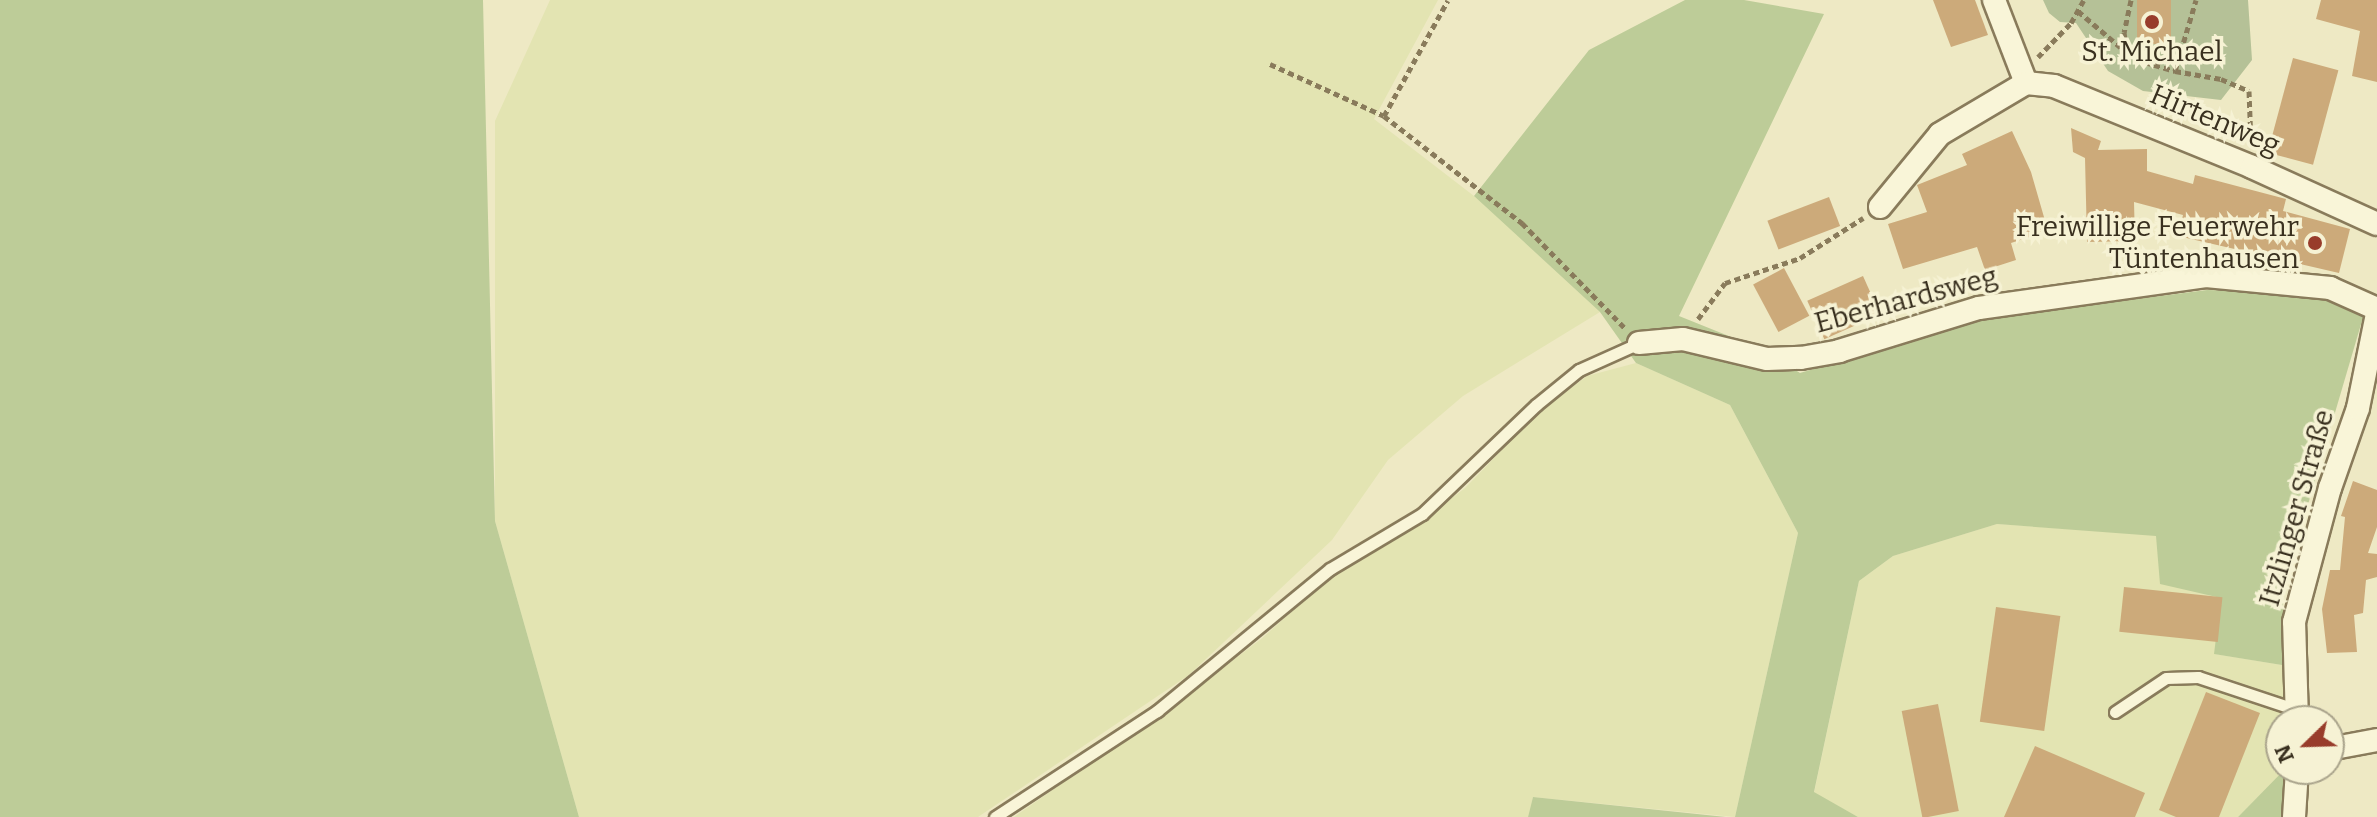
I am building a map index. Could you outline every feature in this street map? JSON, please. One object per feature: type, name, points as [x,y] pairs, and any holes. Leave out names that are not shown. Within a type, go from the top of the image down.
[{"type":"street","points":[[1880,207],[1940,134],[2026,83],[1994,0]]},
{"type":"street","name":"Hirtenweg","points":[[2026,83],[2054,86],[2252,167],[2377,224]]},
{"type":"street","name":"Eberhardsweg","points":[[1639,343],[1683,339],[1767,359],[1801,358],[1839,351],[1979,308],[2206,276],[2330,288],[2377,312]]},
{"type":"street","name":"Itzlinger Straße","points":[[2297,705],[2294,622],[2330,488],[2358,408],[2377,312]]},
{"type":"street","points":[[2345,746],[2377,740]]},
{"type":"street","points":[[2294,817],[2296,785]]},
{"type":"lane","points":[[995,817],[1157,711],[1330,569],[1422,514],[1536,405],[1579,370],[1639,343]]},
{"type":"lane","points":[[2115,712],[2166,678],[2198,677],[2271,705]]},
{"type":"path","points":[[1384,116],[1448,0]]},
{"type":"path","points":[[2036,60],[2084,0]]},
{"type":"path","points":[[2127,53],[2124,32],[2131,0]]},
{"type":"path","points":[[2175,71],[2196,0]]},
{"type":"path","points":[[2078,11],[2135,59],[2175,71],[2221,79],[2249,91],[2252,167]]},
{"type":"path","points":[[1270,64],[1384,116],[1522,223],[1639,343]]},
{"type":"path","points":[[1683,339],[1725,283],[1800,258],[1880,207]]},
{"type":"green space","points":[[0,0],[483,0],[495,521],[579,817],[0,817]]},
{"type":"green space","points":[[550,0],[1438,0],[1374,119],[1474,196],[1600,312],[1463,396],[1388,460],[1332,540],[1189,675],[978,817],[579,817],[495,521],[495,121]]},
{"type":"green space","points":[[1685,0],[1744,0],[1824,14],[1679,316],[1766,351],[1800,373],[1982,319],[2207,290],[2322,293],[2364,314],[2282,593],[2288,666],[2214,654],[2221,598],[2160,584],[2156,536],[1997,524],[1893,556],[1859,581],[1814,792],[1858,817],[1735,817],[1798,533],[1730,405],[1636,363],[1600,312],[1474,196],[1589,50]]},
{"type":"green space","points":[[2043,0],[2248,0],[2252,60],[2221,100],[2143,91],[2108,71],[2076,23],[2060,22],[2049,13]]},
{"type":"green space","points":[[1636,363],[1730,405],[1798,533],[1735,817],[1533,797],[1528,817],[1014,817],[1170,708],[1261,639],[1332,576],[1419,523],[1465,488],[1540,411],[1587,376]]},
{"type":"green space","points":[[1997,524],[2156,535],[2222,598],[2215,654],[2288,666],[2289,705],[2265,705],[2265,785],[2269,785],[2238,817],[1858,817],[1814,793],[1859,581],[1893,556]]},
{"type":"green space","points":[[2269,785],[2304,785],[2301,817],[2238,817]]},
{"type":"green space","points":[[1533,797],[1726,817],[1528,817]]},
{"type":"building","points":[[1933,0],[1975,0],[1988,35],[1951,47]]},
{"type":"building","name":"St. Michael","points":[[2137,0],[2171,0],[2171,44],[2137,44]]},
{"type":"building","points":[[2321,0],[2377,0],[2377,82],[2352,76],[2360,31],[2316,19]]},
{"type":"building","points":[[2293,58],[2338,70],[2313,165],[2268,153]]},
{"type":"building","points":[[2071,128],[2101,141],[2098,150],[2147,149],[2147,171],[2193,184],[2195,175],[2286,199],[2283,211],[2350,229],[2339,273],[2178,236],[2183,215],[2134,202],[2135,241],[2087,242],[2085,158],[2073,152]]},
{"type":"building","points":[[2012,131],[2031,172],[2048,231],[2011,243],[2016,260],[1985,270],[1977,247],[1903,269],[1888,224],[1927,212],[1917,185],[1967,165],[1962,154]]},
{"type":"building","points":[[1829,197],[1840,226],[1778,250],[1767,221]]},
{"type":"building","points":[[1784,268],[1809,316],[1778,332],[1753,284]]},
{"type":"building","points":[[1863,276],[1880,314],[1824,339],[1807,301]]},
{"type":"building","points":[[2353,481],[2377,490],[2377,527],[2368,553],[2377,554],[2377,577],[2366,580],[2363,613],[2354,615],[2357,652],[2327,653],[2322,609],[2330,570],[2340,570],[2345,517],[2341,516]]},
{"type":"building","points":[[2124,587],[2222,597],[2218,642],[2119,632]]},
{"type":"building","points":[[1996,607],[2060,616],[2044,731],[1980,722]]},
{"type":"building","points":[[2206,692],[2260,713],[2219,817],[2176,817],[2159,810]]},
{"type":"building","points":[[1938,704],[1959,811],[1922,817],[1902,711]]},
{"type":"building","points":[[2035,746],[2145,793],[2135,817],[2004,817]]},
{"type":"place","name":"St. Michael","points":[[2152,22]]},
{"type":"place","name":"Freiwillige Feuerwehr Tüntenhausen","points":[[2315,243]]}]
